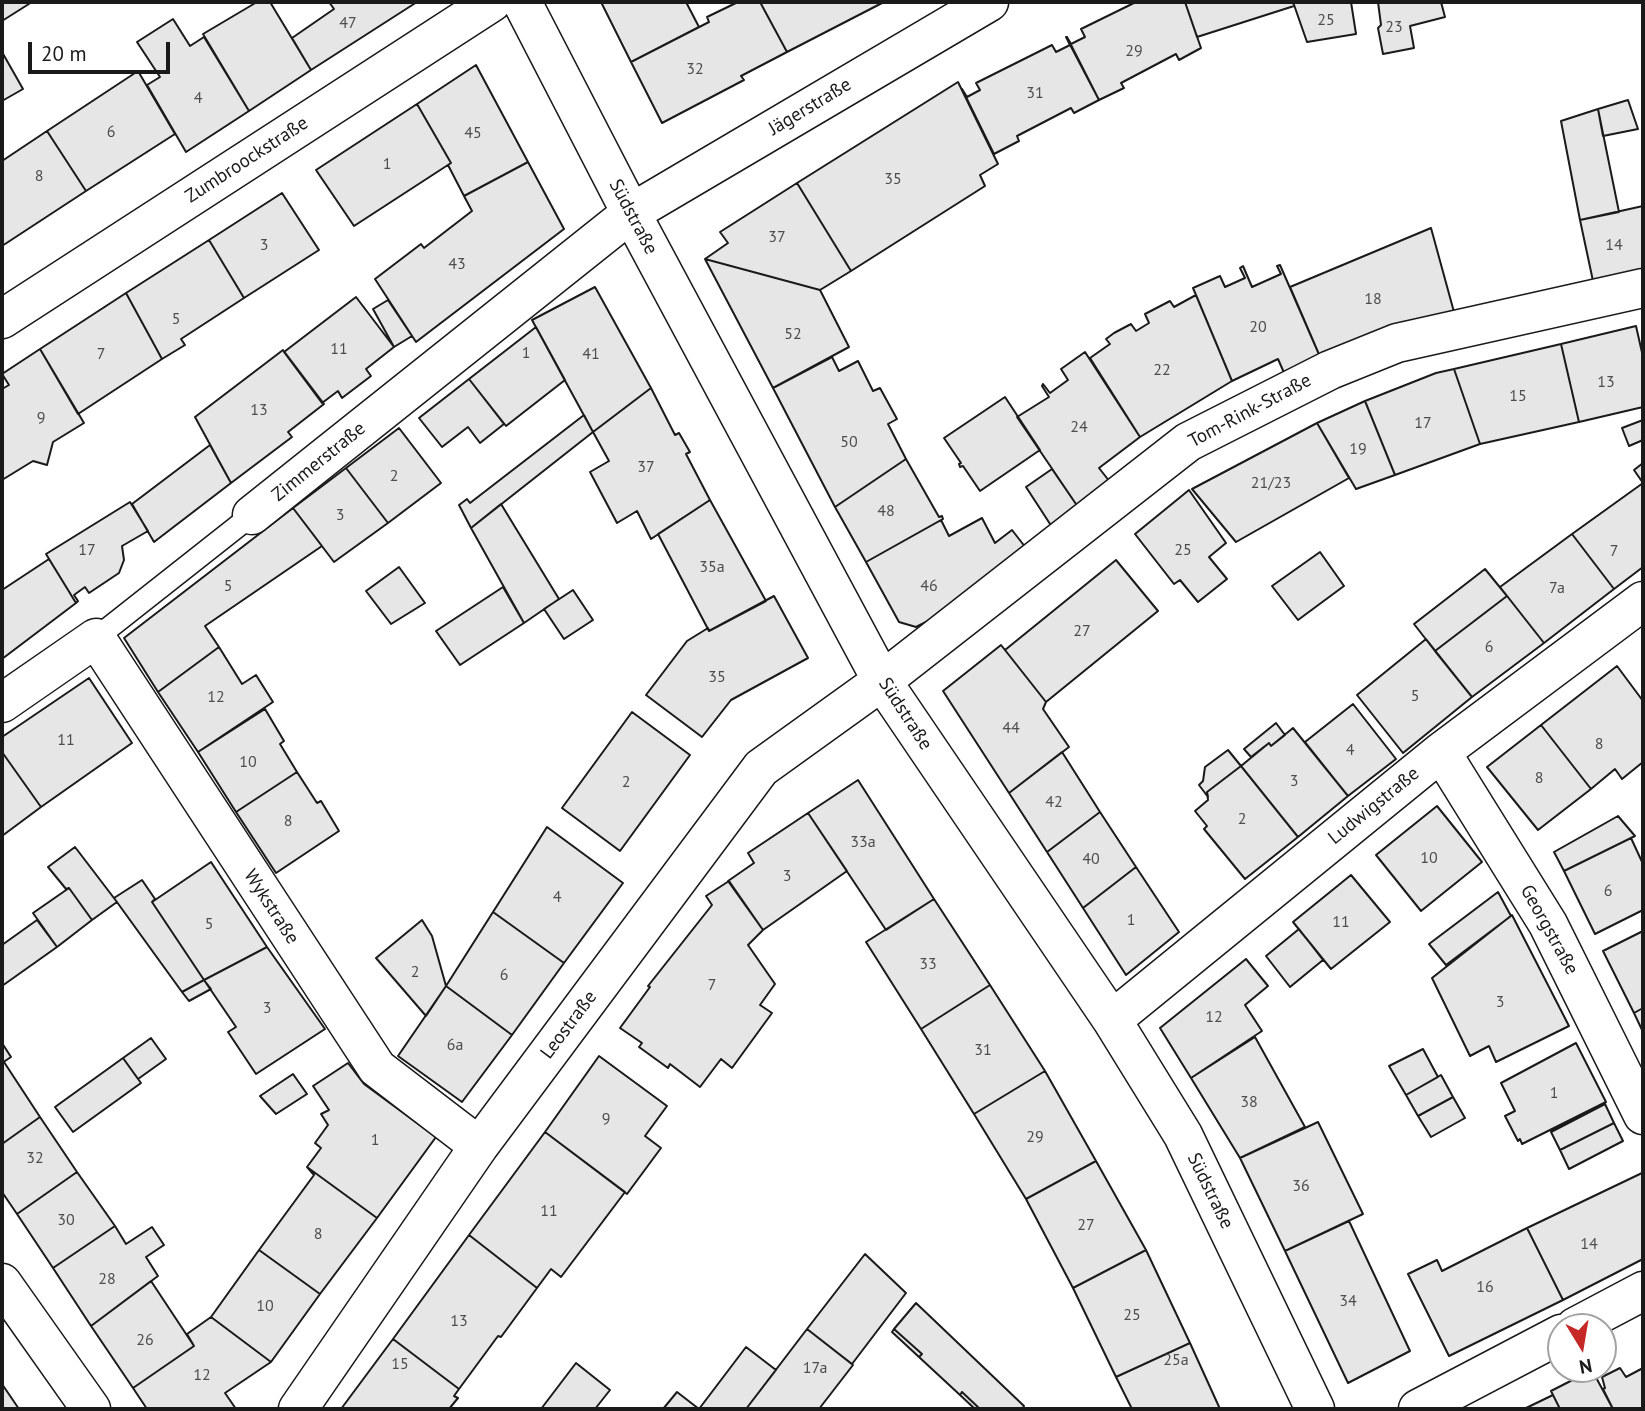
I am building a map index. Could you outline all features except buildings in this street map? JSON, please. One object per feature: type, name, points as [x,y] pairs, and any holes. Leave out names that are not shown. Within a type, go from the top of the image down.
[{"type":"street","name":"Zumbroockstraße","points":[[2,318],[492,2]]},
{"type":"street","name":"Südstraße","points":[[522,2],[631,213],[882,681],[1112,1020],[1183,1135],[1315,1409]]},
{"type":"street","name":"Jägerstraße","points":[[631,213],[989,2]]},
{"type":"street","name":"Zimmerstraße","points":[[252,515],[631,213]]},
{"type":"street","name":"Tom-Rink-Straße","points":[[882,681],[1188,442],[1284,392],[1330,370],[1397,344],[1643,288]]},
{"type":"street","name":"Ludwigstraße","points":[[1112,1020],[1441,752],[1643,601]]},
{"type":"street","name":"Zimmerstraße","points":[[2,703],[96,638]]},
{"type":"street","name":"Wykstraße","points":[[96,638],[377,1068],[479,1146]]},
{"type":"street","name":"Leostraße","points":[[298,1409],[479,1146],[761,768],[882,681]]},
{"type":"street","name":"Georgstraße","points":[[1441,752],[1548,923],[1643,1115]]},
{"type":"street","points":[[2,1283],[91,1409]]},
{"type":"street","points":[[1601,1313],[1643,1291]]},
{"type":"street","points":[[1418,1409],[1547,1341]]},
{"type":"lane","name":"Zimmerstraße","points":[[96,638],[252,515]]}]
